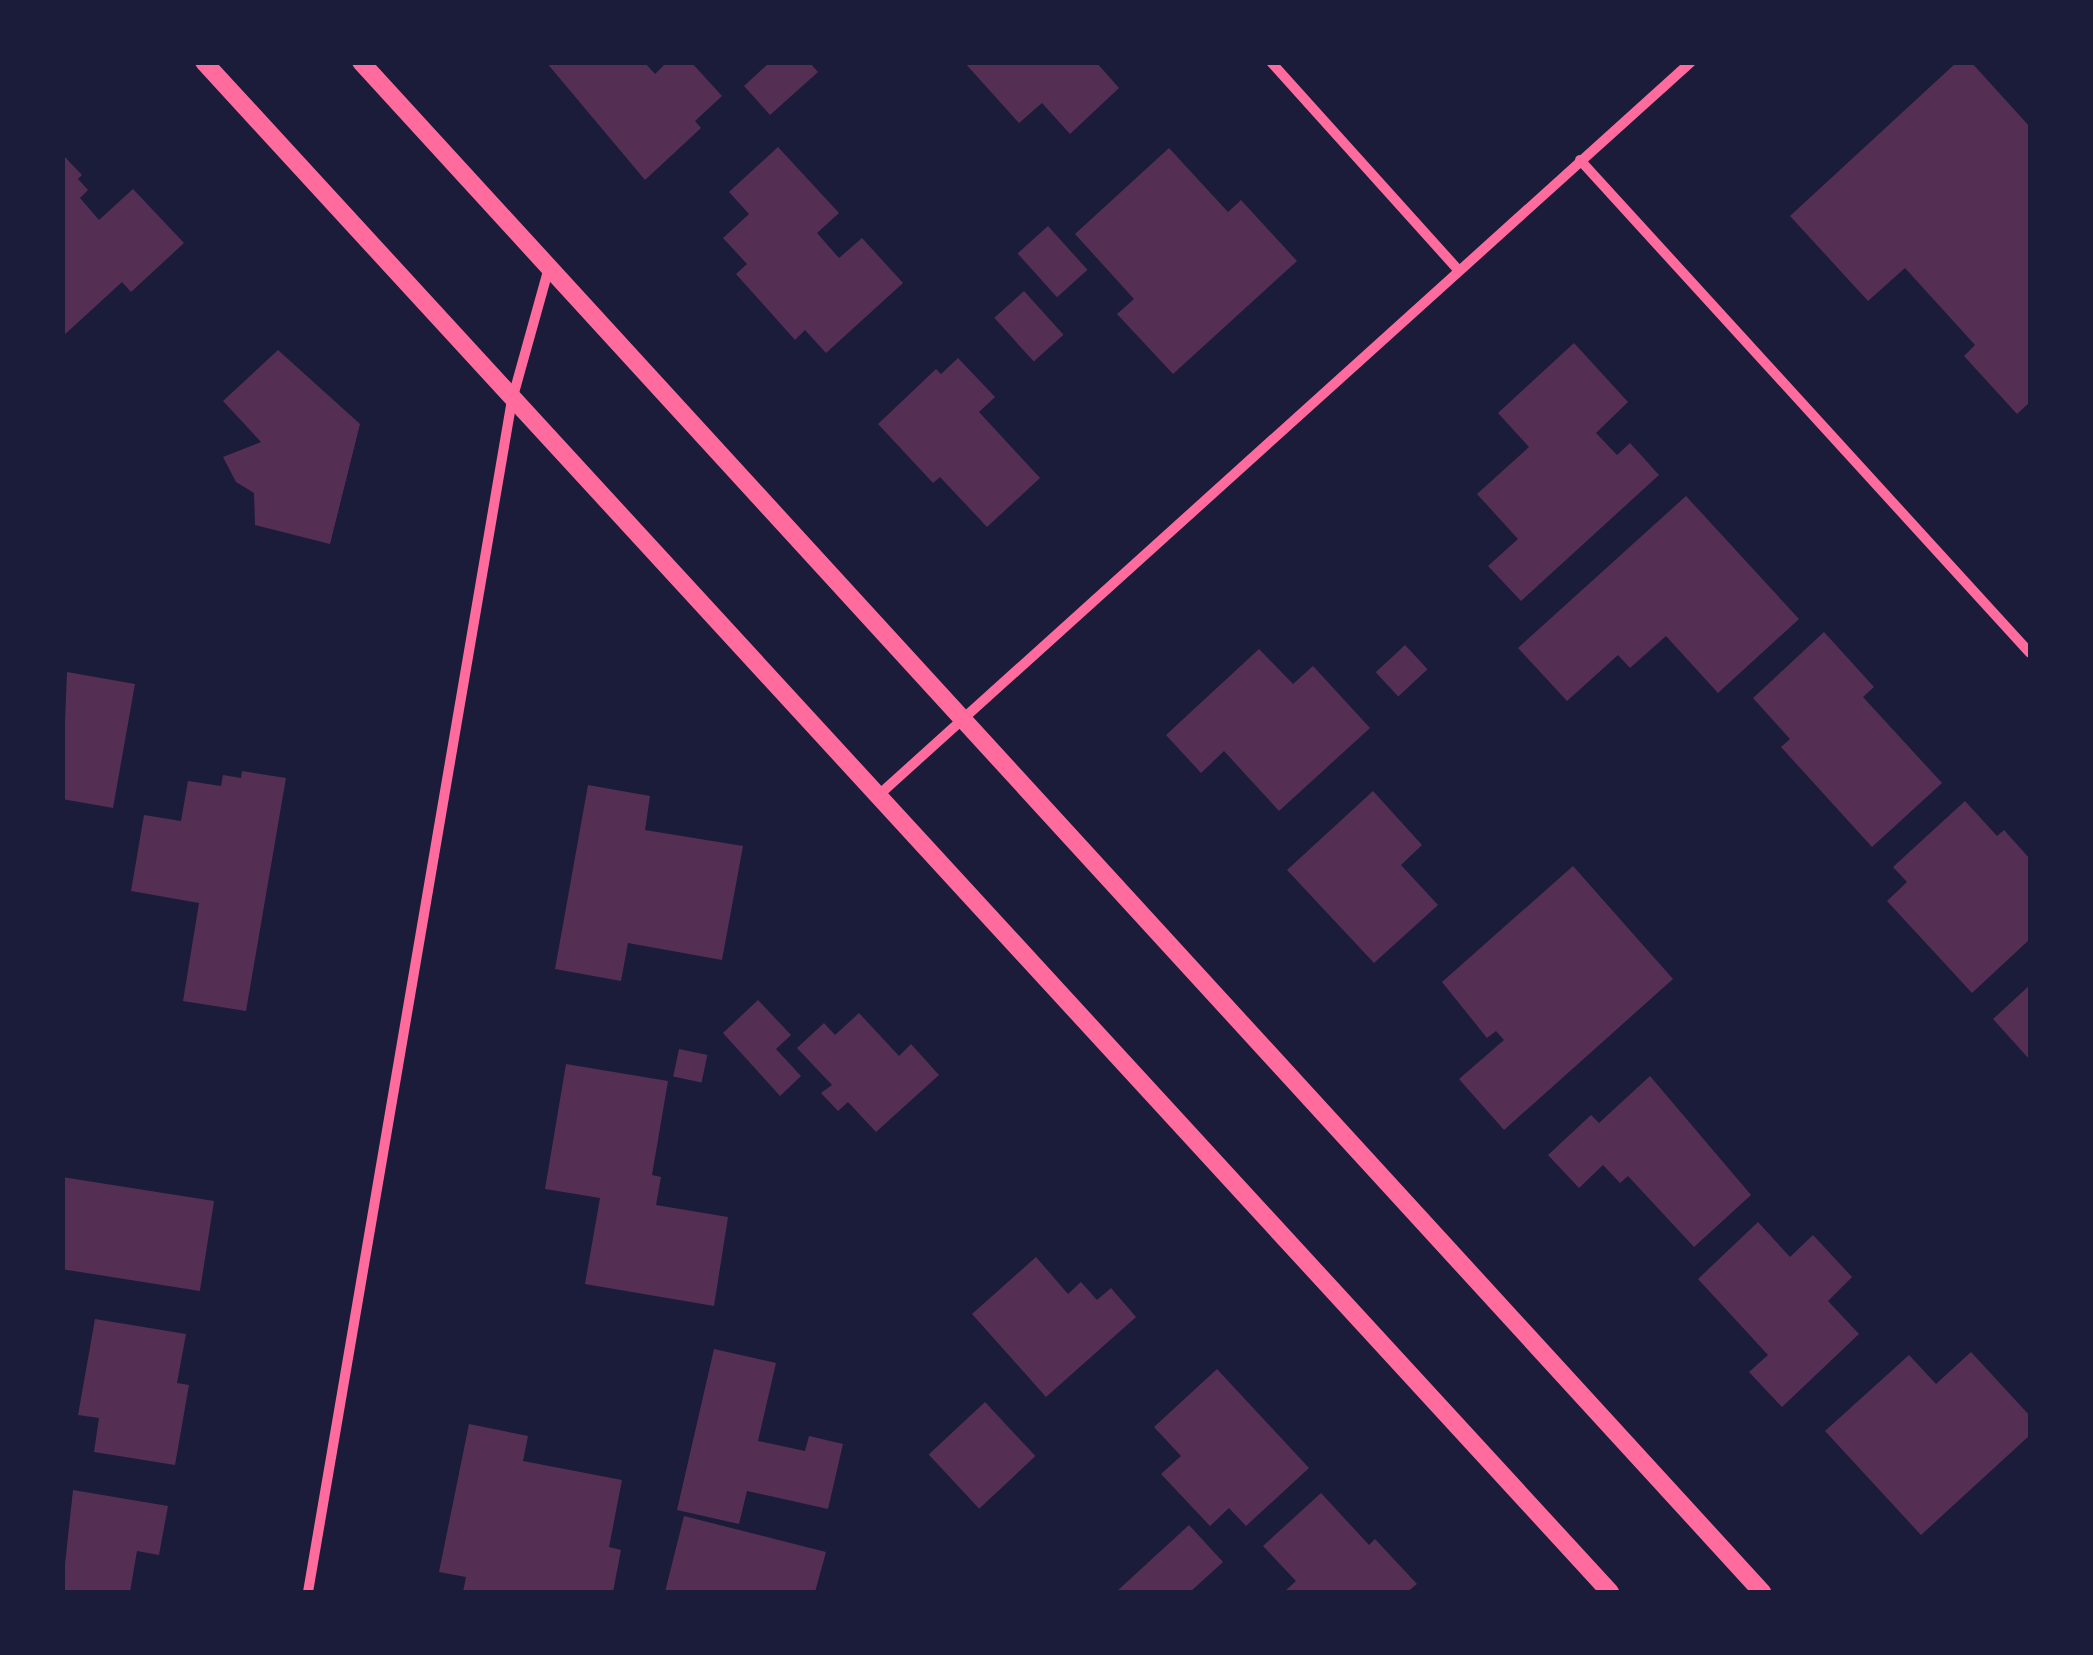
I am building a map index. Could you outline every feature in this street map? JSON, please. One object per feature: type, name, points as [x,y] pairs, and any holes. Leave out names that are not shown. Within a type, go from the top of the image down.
[{"type":"street","points":[[204,62],[1610,1592]]},
{"type":"street","points":[[361,62],[962,724],[1762,1592]]},
{"type":"street","points":[[1270,62],[1458,270]]},
{"type":"street","points":[[880,794],[1691,62]]},
{"type":"street","points":[[1580,160],[2030,653]]},
{"type":"street","points":[[308,1592],[512,400],[548,270]]},
{"type":"building","points":[[546,62],[644,62],[655,74],[667,62],[691,62],[722,96],[695,121],[701,128],[645,180]]},
{"type":"building","points":[[770,62],[809,62],[818,72],[770,115],[744,86]]},
{"type":"building","points":[[964,62],[1096,62],[1119,88],[1070,134],[1042,103],[1019,123]]},
{"type":"building","points":[[1957,62],[1971,62],[2030,127],[2030,402],[2017,414],[1964,356],[1975,345],[1905,268],[1868,301],[1790,216]]},
{"type":"building","points":[[778,147],[839,213],[817,233],[839,258],[862,238],[903,283],[826,353],[805,330],[795,340],[736,274],[747,264],[723,238],[749,214],[729,192]]},
{"type":"building","points":[[1169,148],[1228,212],[1241,200],[1297,261],[1173,374],[1117,314],[1134,299],[1075,234]]},
{"type":"building","points":[[62,154],[82,175],[78,179],[88,190],[80,198],[99,220],[133,189],[184,243],[131,292],[122,282],[62,337]]},
{"type":"building","points":[[1048,226],[1087,270],[1057,297],[1018,253]]},
{"type":"building","points":[[1024,291],[1063,335],[1034,362],[994,318]]},
{"type":"building","points":[[1574,343],[1628,402],[1596,433],[1617,455],[1630,443],[1659,475],[1521,601],[1488,566],[1518,539],[1477,494],[1529,447],[1498,413]]},
{"type":"building","points":[[278,350],[360,424],[330,544],[255,525],[254,493],[236,482],[223,457],[261,442],[223,401]]},
{"type":"building","points":[[958,358],[995,397],[979,412],[1040,478],[987,527],[940,477],[933,483],[878,424],[936,369],[941,374]]},
{"type":"building","points":[[1686,496],[1799,619],[1718,693],[1666,636],[1630,668],[1618,655],[1567,701],[1518,648]]},
{"type":"building","points":[[1824,632],[1874,687],[1863,697],[1942,783],[1872,847],[1781,747],[1790,739],[1753,698]]},
{"type":"building","points":[[1405,645],[1428,669],[1398,696],[1376,672]]},
{"type":"building","points":[[1259,649],[1293,684],[1313,666],[1370,728],[1279,811],[1224,751],[1201,773],[1166,735]]},
{"type":"building","points":[[67,672],[135,684],[113,808],[62,799]]},
{"type":"building","points":[[242,771],[286,778],[246,1011],[183,1001],[199,903],[131,891],[144,815],[181,821],[188,781],[221,786],[223,775],[241,778]]},
{"type":"building","points":[[588,785],[650,796],[645,830],[743,846],[722,960],[628,943],[621,981],[555,969]]},
{"type":"building","points":[[1373,791],[1422,845],[1401,865],[1438,905],[1374,963],[1287,870]]},
{"type":"building","points":[[1965,801],[1997,836],[2004,830],[2030,859],[2030,939],[1972,993],[1887,901],[1907,882],[1893,867]]},
{"type":"building","points":[[1573,866],[1673,979],[1504,1130],[1459,1079],[1504,1040],[1496,1031],[1487,1038],[1442,982]]},
{"type":"building","points":[[2030,985],[2030,1060],[1993,1019]]},
{"type":"building","points":[[758,1000],[791,1035],[776,1049],[801,1076],[780,1096],[723,1033]]},
{"type":"building","points":[[859,1013],[899,1056],[911,1044],[939,1075],[876,1132],[848,1102],[838,1111],[821,1093],[832,1085],[797,1048],[824,1023],[835,1035]]},
{"type":"building","points":[[679,1049],[707,1055],[702,1082],[673,1076]]},
{"type":"building","points":[[566,1064],[668,1081],[652,1175],[661,1177],[656,1205],[728,1217],[714,1306],[585,1284],[600,1198],[545,1189]]},
{"type":"building","points":[[1650,1076],[1751,1195],[1694,1247],[1628,1176],[1620,1183],[1603,1165],[1579,1188],[1548,1155],[1591,1115],[1599,1123]]},
{"type":"building","points":[[62,1177],[214,1201],[200,1291],[62,1269]]},
{"type":"building","points":[[1758,1222],[1790,1257],[1813,1235],[1852,1277],[1828,1301],[1859,1334],[1782,1407],[1749,1372],[1768,1355],[1698,1279]]},
{"type":"building","points":[[1036,1257],[1068,1294],[1081,1282],[1097,1300],[1111,1288],[1136,1317],[1046,1397],[972,1314]]},
{"type":"building","points":[[95,1319],[186,1334],[177,1383],[189,1385],[175,1465],[94,1452],[99,1418],[78,1415]]},
{"type":"building","points":[[714,1349],[776,1363],[758,1441],[805,1451],[809,1436],[843,1444],[828,1509],[747,1491],[739,1524],[677,1510]]},
{"type":"building","points":[[1971,1352],[2030,1416],[2030,1435],[1921,1535],[1825,1431],[1909,1355],[1936,1384]]},
{"type":"building","points":[[1217,1369],[1309,1468],[1246,1526],[1229,1508],[1210,1526],[1161,1474],[1181,1456],[1154,1427]]},
{"type":"building","points":[[985,1402],[1035,1456],[979,1509],[929,1455]]},
{"type":"building","points":[[469,1424],[528,1436],[523,1461],[622,1480],[609,1547],[621,1550],[613,1592],[463,1592],[466,1577],[439,1572]]},
{"type":"building","points":[[73,1490],[168,1506],[159,1555],[137,1551],[130,1592],[62,1592]]},
{"type":"building","points":[[1321,1493],[1369,1545],[1375,1539],[1417,1584],[1407,1592],[1284,1592],[1296,1581],[1263,1546]]},
{"type":"building","points":[[684,1516],[826,1552],[815,1592],[665,1592]]},
{"type":"building","points":[[1189,1525],[1223,1562],[1190,1592],[1116,1592]]}]
